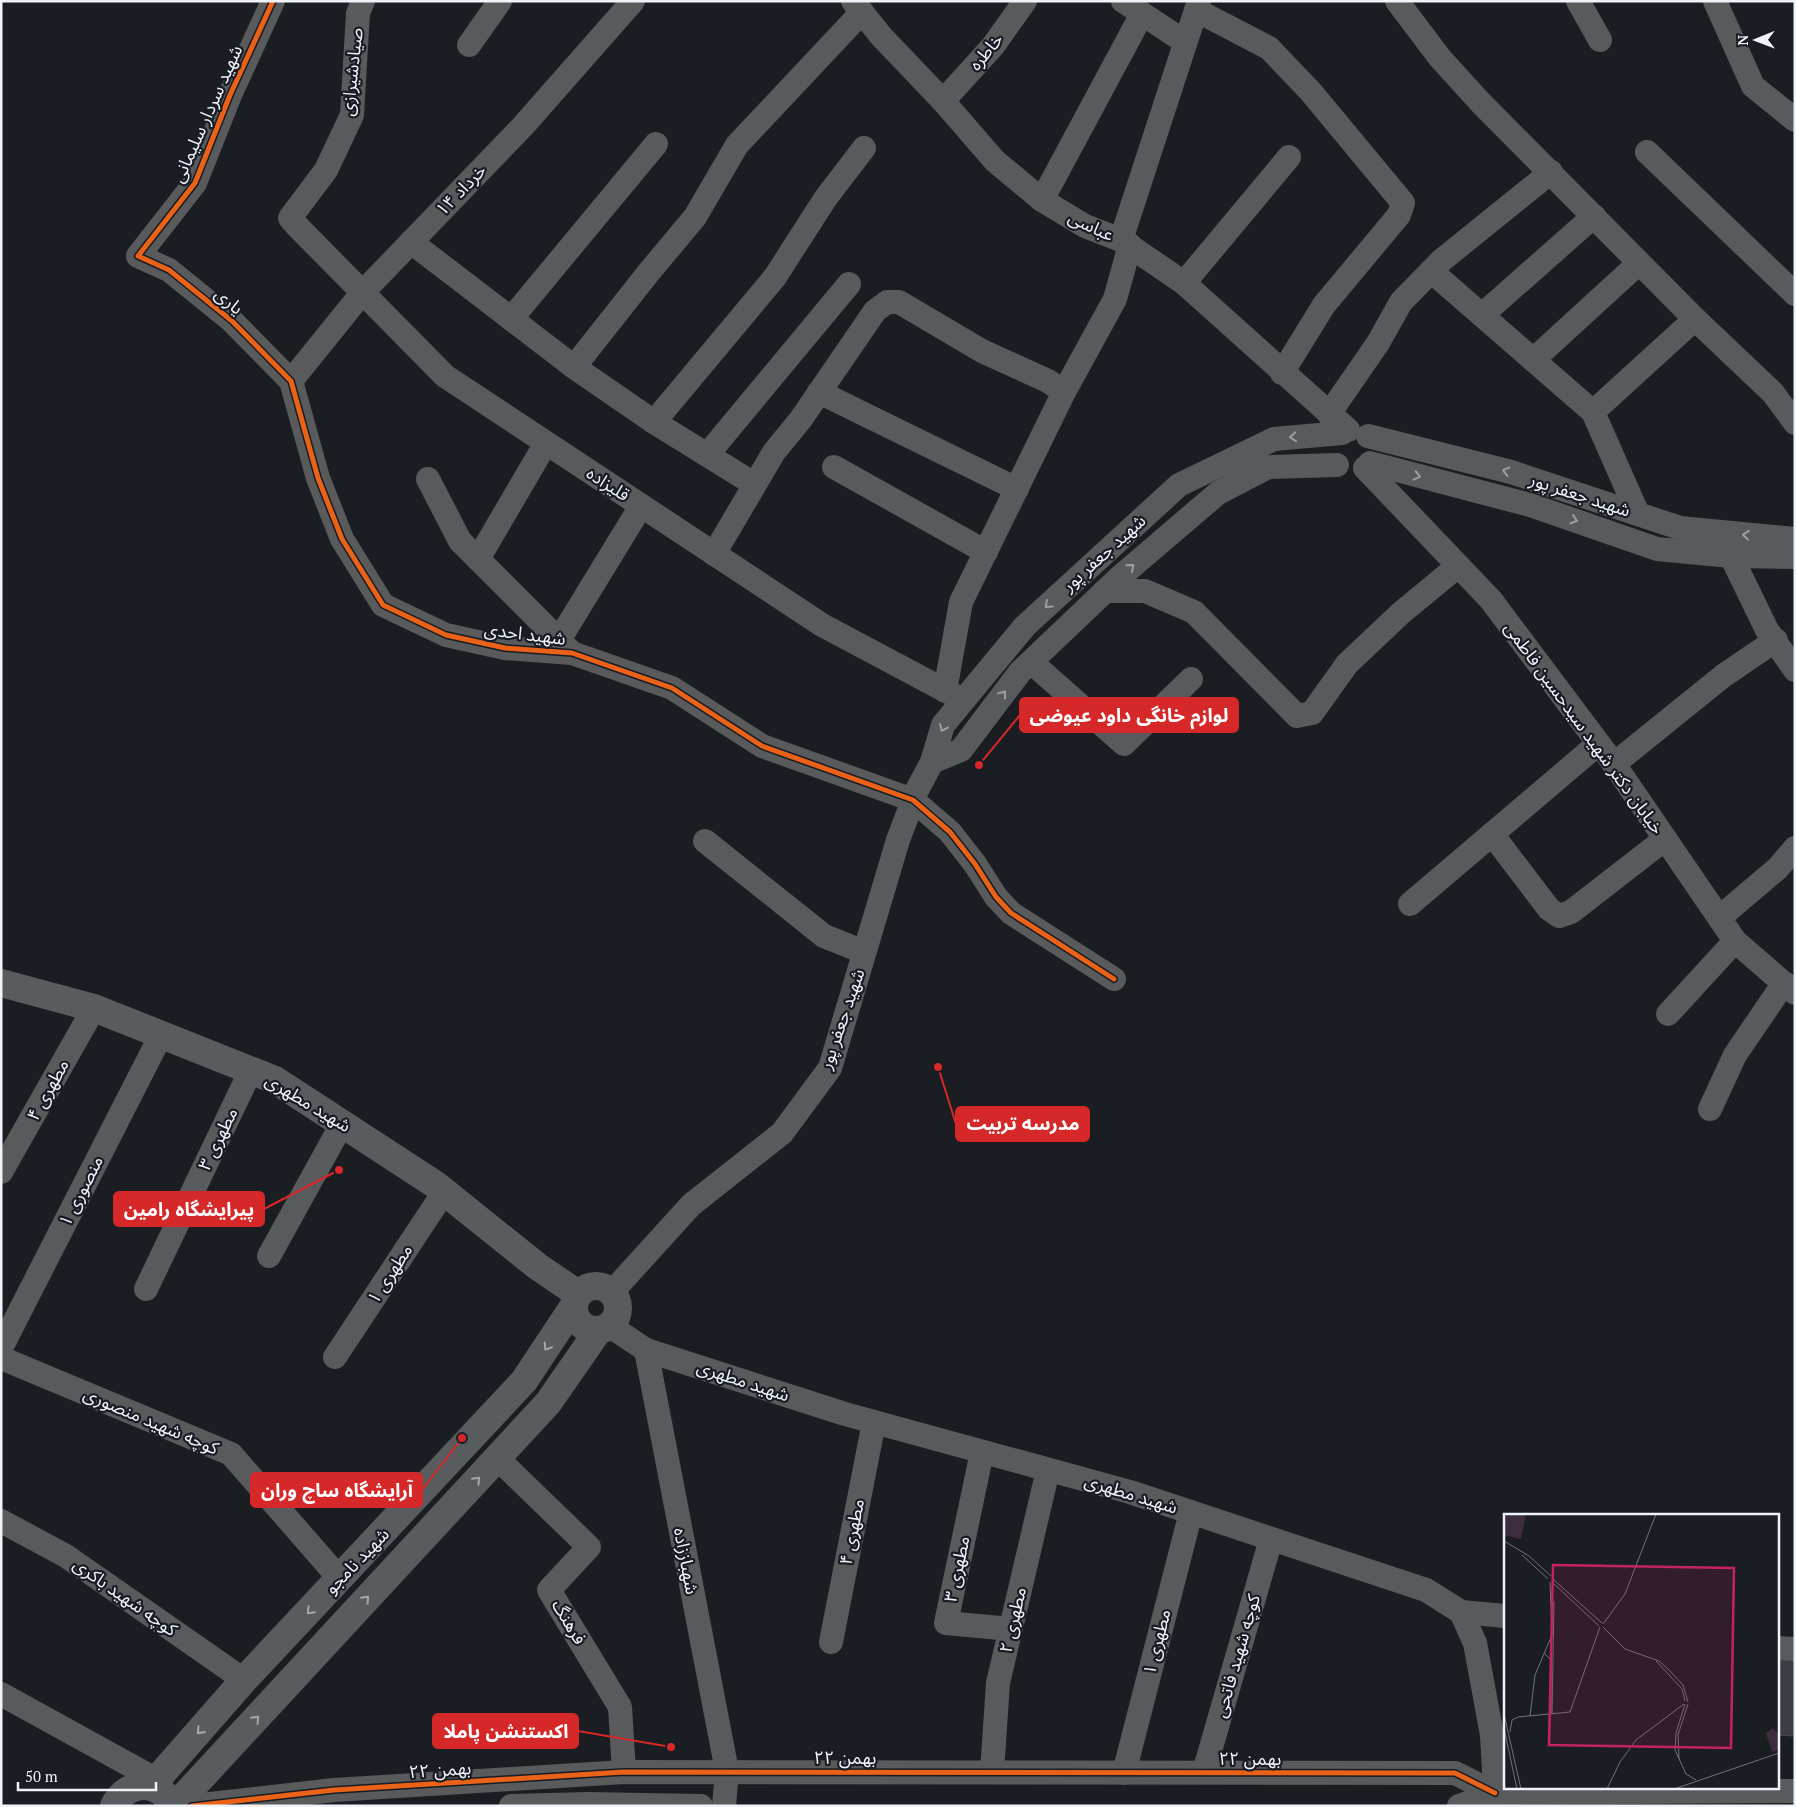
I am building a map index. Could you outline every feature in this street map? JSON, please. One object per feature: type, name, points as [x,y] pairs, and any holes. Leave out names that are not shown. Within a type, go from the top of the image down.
[{"type":"main road","name":"شهید مطهری","points":[[1,983],[94,1008],[275,1080],[444,1192],[538,1266],[576,1301]]},
{"type":"main road","points":[[601,1286],[612,1292],[618,1303],[618,1316],[604,1329],[586,1328],[576,1319],[576,1301],[588,1287],[601,1286]]},
{"type":"main road","name":"شهید نامجو","points":[[154,1783],[244,1680],[524,1381],[576,1301]]},
{"type":"main road","name":"شهید نامجو","points":[[174,1806],[548,1403],[604,1329]]},
{"type":"main road","points":[[114,1806],[121,1795],[129,1788],[154,1783],[174,1806]]},
{"type":"street","name":"شهید سردار سلیمانی","points":[[138,256],[195,183],[230,95],[274,1]]},
{"type":"street","name":"صیادشیرازی","points":[[290,218],[326,170],[352,115],[358,13],[363,1]]},
{"type":"street","points":[[469,45],[500,1]]},
{"type":"street","name":"۱۴ خرداد","points":[[291,381],[362,294],[523,126],[633,1]]},
{"type":"street","name":"خاطره","points":[[943,101],[992,46],[1025,1]]},
{"type":"street","points":[[1397,1],[1446,65],[1480,102],[1695,319],[1773,393],[1795,423]]},
{"type":"street","points":[[1578,1],[1600,40]]},
{"type":"street","points":[[1714,1],[1754,86],[1795,120]]},
{"type":"street","points":[[574,367],[695,217],[737,145],[859,5]]},
{"type":"street","name":"عباسی","points":[[859,5],[881,36],[943,101],[994,161],[1042,200],[1085,226],[1126,242],[1184,283],[1282,373],[1347,428]]},
{"type":"street","points":[[954,696],[961,602],[1064,392],[1115,299],[1126,242],[1185,42],[1198,5],[1269,48],[1311,92],[1403,203],[1399,215],[1324,305],[1282,373]]},
{"type":"street","points":[[1042,200],[1132,7],[1185,42]]},
{"type":"street","points":[[511,319],[656,144]]},
{"type":"street","points":[[654,422],[775,277],[825,199],[864,148]]},
{"type":"street","points":[[1647,152],[1795,294]]},
{"type":"street","points":[[1184,283],[1289,157]]},
{"type":"street","points":[[1347,428],[1374,449],[1367,466],[1352,472],[1337,464],[1333,457],[1333,444],[1347,428],[1378,343],[1400,302],[1431,271],[1489,220],[1551,172]]},
{"type":"street","points":[[1482,315],[1594,216]]},
{"type":"street","name":"قلیزاده","points":[[290,218],[362,294],[445,376],[822,625],[954,696]]},
{"type":"street","points":[[410,242],[574,367],[654,422],[754,484]]},
{"type":"street","name":"یاری","points":[[138,256],[169,270],[232,321],[291,381]]},
{"type":"street","points":[[1534,360],[1639,263]]},
{"type":"street","points":[[1431,271],[1594,412],[1638,514]]},
{"type":"street","points":[[707,455],[849,284]]},
{"type":"street","points":[[714,554],[774,452],[801,419],[875,311],[887,302],[899,302],[982,351],[1048,381],[1064,392]]},
{"type":"street","points":[[1594,412],[1695,319]]},
{"type":"street","name":"شهید احدی","points":[[291,381],[318,478],[342,539],[383,605],[446,635],[505,648],[566,647],[672,688],[762,746],[913,800]]},
{"type":"street","points":[[819,392],[1017,489]]},
{"type":"street","name":"شهید جعفر پور","points":[[612,1292],[691,1205],[782,1133],[830,1068],[898,840],[913,800],[932,762],[954,696],[1025,626],[1179,485],[1274,439],[1347,428],[1511,472],[1680,528],[1795,540]]},
{"type":"street","points":[[478,559],[546,443]]},
{"type":"street","name":"شهید جعفر پور","points":[[932,762],[961,750],[1020,672],[1105,591],[1218,493],[1268,467],[1337,464]]},
{"type":"street","name":"شهید جعفر پور","points":[[1367,466],[1530,505],[1657,548],[1731,556],[1795,557]]},
{"type":"street","name":"خیابان دکتر شهید سیدحسین فاطمی","points":[[1367,466],[1491,600],[1614,764],[1736,942],[1789,988]]},
{"type":"street","points":[[834,467],[986,552]]},
{"type":"street","points":[[428,479],[460,541],[566,647],[642,506]]},
{"type":"street","points":[[1731,556],[1767,630],[1776,640],[1795,670]]},
{"type":"street","points":[[1105,591],[1145,592],[1194,612],[1297,716],[1312,713],[1348,664],[1401,613],[1458,566]]},
{"type":"street","points":[[1614,764],[1723,676],[1776,640]]},
{"type":"street","points":[[1031,662],[1124,744],[1191,678]]},
{"type":"street","points":[[1410,904],[1598,744]]},
{"type":"street","points":[[913,800],[950,832],[975,864],[996,897],[1011,913],[1114,979]]},
{"type":"street","points":[[1492,834],[1549,909],[1559,916],[1571,912],[1664,839]]},
{"type":"street","points":[[706,841],[824,936],[864,952]]},
{"type":"street","points":[[1719,918],[1778,868],[1795,848]]},
{"type":"street","points":[[1668,1014],[1736,942]]},
{"type":"street","points":[[1710,1109],[1735,1055],[1789,988]]},
{"type":"street","name":"مطهری ۴","points":[[1,1172],[94,1008]]},
{"type":"street","name":"منصوری ۱","points":[[1,1348],[161,1034]]},
{"type":"street","name":"مطهری ۳","points":[[146,1289],[251,1070]]},
{"type":"street","points":[[269,1256],[342,1124]]},
{"type":"street","name":"مطهری ۱","points":[[335,1357],[444,1192]]},
{"type":"street","name":"شهید مطهری","points":[[604,1329],[646,1350],[874,1422],[1130,1492],[1426,1590],[1462,1612]]},
{"type":"street","name":"شهباززاده","points":[[646,1350],[727,1772],[724,1806]]},
{"type":"street","name":"کوچه شهید منصوری","points":[[1,1358],[231,1454],[340,1579]]},
{"type":"street","name":"مطهری ۴","points":[[831,1642],[874,1422]]},
{"type":"street","name":"مطهری ۳","points":[[982,1452],[946,1624],[1011,1628]]},
{"type":"street","name":"فرهنگ","points":[[497,1458],[589,1547],[549,1590],[620,1707],[624,1772]]},
{"type":"street","name":"مطهری ۲","points":[[992,1772],[998,1683],[1048,1470]]},
{"type":"street","name":"مطهری ۱","points":[[1124,1773],[1190,1512]]},
{"type":"street","name":"کوچه شهید باکری","points":[[1,1521],[66,1556],[244,1680]]},
{"type":"street","name":"کوچه شهید فاتحی","points":[[1204,1772],[1271,1539]]},
{"type":"street","points":[[1495,1800],[1492,1735],[1475,1644],[1462,1612],[1504,1616]]},
{"type":"street","points":[[1778,1648],[1795,1649]]},
{"type":"street","points":[[1,1694],[154,1783]]},
{"type":"street","name":"۲۲ بهمن","points":[[192,1806],[334,1790],[624,1772],[1455,1773],[1495,1800]]},
{"type":"street","name":"۲۲ بهمن","points":[[1459,1806],[1495,1800],[1795,1791]]},
{"type":"street","points":[[511,1806],[588,1804],[701,1806]]},
{"type":"building","points":[[1778,1659],[1795,1661],[1795,1736],[1778,1735]]},
{"type":"cycle path","points":[[273,1],[230,95],[195,183],[138,256],[169,270],[232,321],[291,381],[318,478],[342,539],[383,605],[446,635],[505,648],[572,653],[672,688],[762,746],[913,800],[950,832],[975,864],[996,897],[1011,913],[1114,979]]},
{"type":"cycle path","points":[[192,1806],[334,1790],[624,1772],[1455,1773],[1495,1793]]},
{"type":"place","name":"لوازم خانگی داود عیوضی","points":[[979,765]]},
{"type":"place","name":"مدرسه تربیت","points":[[938,1067]]},
{"type":"place","name":"پیرایشگاه ‌رامین","points":[[339,1170]]},
{"type":"place","name":"آرایشگاه ساچ وران","points":[[462,1438]]},
{"type":"place","name":"اکستنشن پاملا","points":[[671,1747]]}]
